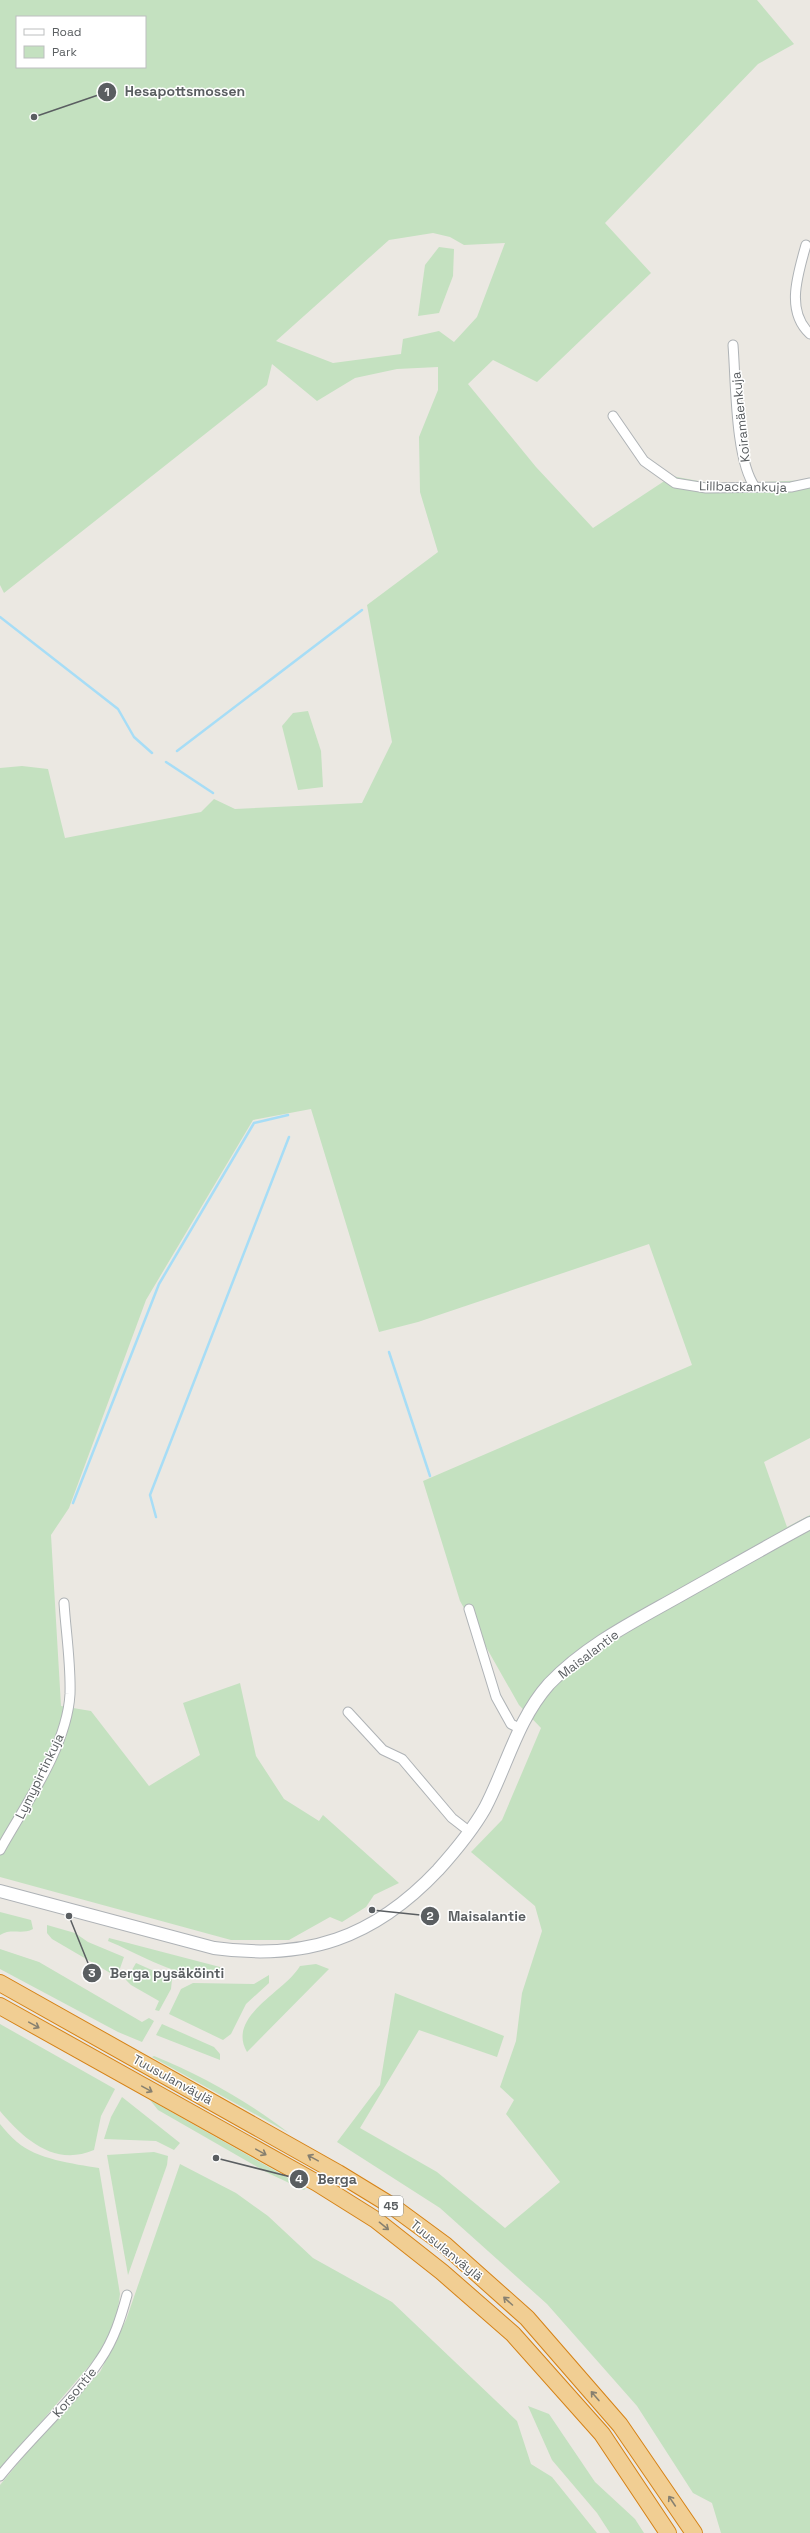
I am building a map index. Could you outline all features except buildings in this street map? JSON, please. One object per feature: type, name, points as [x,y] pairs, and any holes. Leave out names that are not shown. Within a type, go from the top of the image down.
[{"type":"highway","name":"Tuusulanväylä","points":[[0,1983],[338,2173],[392,2206],[445,2245],[527,2318],[620,2425],[694,2533]]},
{"type":"highway","name":"Tuusulanväylä","points":[[0,2006],[317,2183],[376,2220],[442,2272],[513,2334],[602,2434],[668,2533]]},
{"type":"main road","name":"Maisalantie","points":[[0,1891],[214,1948],[246,1952],[283,1952],[314,1948],[342,1939],[387,1915],[430,1878],[470,1832],[490,1797],[520,1728],[536,1701],[549,1684],[590,1649],[626,1626],[810,1523]]},
{"type":"street","points":[[806,245],[798,271],[794,306],[801,326],[810,334]]},
{"type":"street","name":"Koiramäenkuja","points":[[733,345],[743,459],[749,478],[755,487]]},
{"type":"street","name":"Lillbackankuja","points":[[614,416],[644,461],[675,483],[706,488],[791,487],[810,483]]},
{"type":"street","name":"Lymypirtinkuja","points":[[0,1850],[36,1786],[64,1724],[70,1694],[64,1603]]},
{"type":"street","points":[[470,1609],[496,1697],[511,1724],[520,1728]]},
{"type":"street","points":[[348,1712],[383,1750],[402,1759],[452,1818],[470,1832]]},
{"type":"street","name":"Korsontie","points":[[0,2476],[77,2390],[101,2359],[118,2327],[127,2295]]},
{"type":"green space","points":[[0,0],[757,0],[794,44],[758,64],[605,223],[651,273],[537,382],[493,360],[468,384],[536,467],[593,528],[672,476],[714,484],[810,480],[810,1438],[764,1462],[787,1527],[810,1515],[810,2533],[721,2533],[712,2503],[693,2493],[637,2406],[547,2304],[440,2208],[337,2142],[380,2085],[395,1993],[504,2036],[497,2057],[419,2030],[360,2128],[437,2172],[505,2228],[560,2182],[506,2114],[514,2100],[500,2087],[516,2041],[522,1993],[542,1931],[535,1906],[471,1852],[502,1820],[541,1728],[519,1705],[460,1601],[423,1481],[692,1365],[649,1244],[418,1322],[379,1332],[311,1109],[253,1120],[146,1300],[69,1508],[51,1535],[61,1706],[91,1711],[149,1786],[200,1755],[183,1703],[240,1683],[256,1756],[284,1799],[319,1821],[323,1815],[399,1883],[374,1895],[366,1907],[342,1922],[330,1917],[289,1940],[231,1940],[0,1877],[0,768],[22,766],[48,769],[65,838],[201,812],[214,799],[235,809],[362,803],[392,742],[367,605],[438,552],[420,492],[419,437],[438,390],[438,367],[397,369],[355,378],[317,401],[272,364],[267,385],[4,593],[0,585]],"holes":[[[433,233],[450,237],[464,245],[505,243],[477,317],[454,342],[439,331],[403,339],[401,354],[333,363],[276,341],[389,240]]]},
{"type":"green space","points":[[439,247],[454,249],[453,276],[439,313],[418,316],[425,265]]},
{"type":"green space","points":[[308,711],[321,751],[323,787],[298,790],[282,726],[293,713]]},
{"type":"green space","points":[[0,1912],[31,1920],[33,1929],[29,1931],[8,1932],[0,1935]]},
{"type":"green space","points":[[47,1925],[75,1933],[88,1942],[124,1957],[117,1977],[52,1939],[47,1933]]},
{"type":"green space","points":[[109,1938],[220,1967],[220,1972],[206,1975],[177,1971],[148,1960],[108,1941]]},
{"type":"green space","points":[[0,1949],[39,1962],[142,2022],[149,2018],[154,2021],[142,2042],[118,2032],[0,1969]]},
{"type":"green space","points":[[136,1963],[172,1979],[171,1989],[159,2011],[155,2010],[159,2001],[131,1985],[126,1980]]},
{"type":"green space","points":[[316,1964],[329,1969],[247,2052],[243,2039],[244,2027],[251,2016],[260,2005],[293,1976],[300,1966]]},
{"type":"green space","points":[[269,1975],[269,1983],[246,2004],[231,2034],[223,2040],[169,2014],[181,1989],[193,1983],[254,1984]]},
{"type":"green space","points":[[0,2024],[115,2089],[101,2116],[94,2150],[79,2154],[66,2155],[53,2153],[30,2140],[0,2111]]},
{"type":"green space","points":[[162,2024],[214,2047],[220,2054],[220,2060],[156,2035]]},
{"type":"green space","points":[[154,2056],[172,2063],[224,2090],[258,2111],[289,2133],[152,2057]]},
{"type":"green space","points":[[122,2097],[180,2143],[174,2150],[156,2141],[104,2139],[111,2117]]},
{"type":"green space","points":[[150,2100],[306,2188],[304,2190],[268,2173],[158,2110]]},
{"type":"green space","points":[[0,2124],[17,2142],[34,2153],[56,2160],[99,2168],[120,2294],[117,2316],[101,2352],[0,2470]]},
{"type":"green space","points":[[154,2152],[168,2156],[167,2165],[128,2275],[107,2155]]},
{"type":"green space","points":[[180,2164],[236,2193],[268,2216],[313,2258],[392,2302],[517,2421],[531,2464],[552,2477],[597,2533],[0,2533],[0,2485],[62,2410],[100,2372],[126,2320]]},
{"type":"green space","points":[[528,2406],[549,2414],[595,2482],[635,2519],[644,2533],[610,2533],[597,2513],[552,2460]]},
{"type":"waterway","points":[[177,751],[362,610]]},
{"type":"waterway","points":[[0,617],[118,709],[134,737],[152,753]]},
{"type":"waterway","points":[[166,762],[213,793]]},
{"type":"waterway","points":[[73,1503],[159,1284],[254,1123],[288,1115]]},
{"type":"waterway","points":[[156,1517],[150,1495],[289,1137]]},
{"type":"waterway","points":[[389,1352],[430,1476]]},
{"type":"place","name":"Hesapottsmossen","points":[[34,117]]},
{"type":"place","name":"Maisalantie","points":[[372,1910]]},
{"type":"place","name":"Berga pysäköinti","points":[[69,1916]]},
{"type":"place","name":"Berga","points":[[216,2158]]}]
